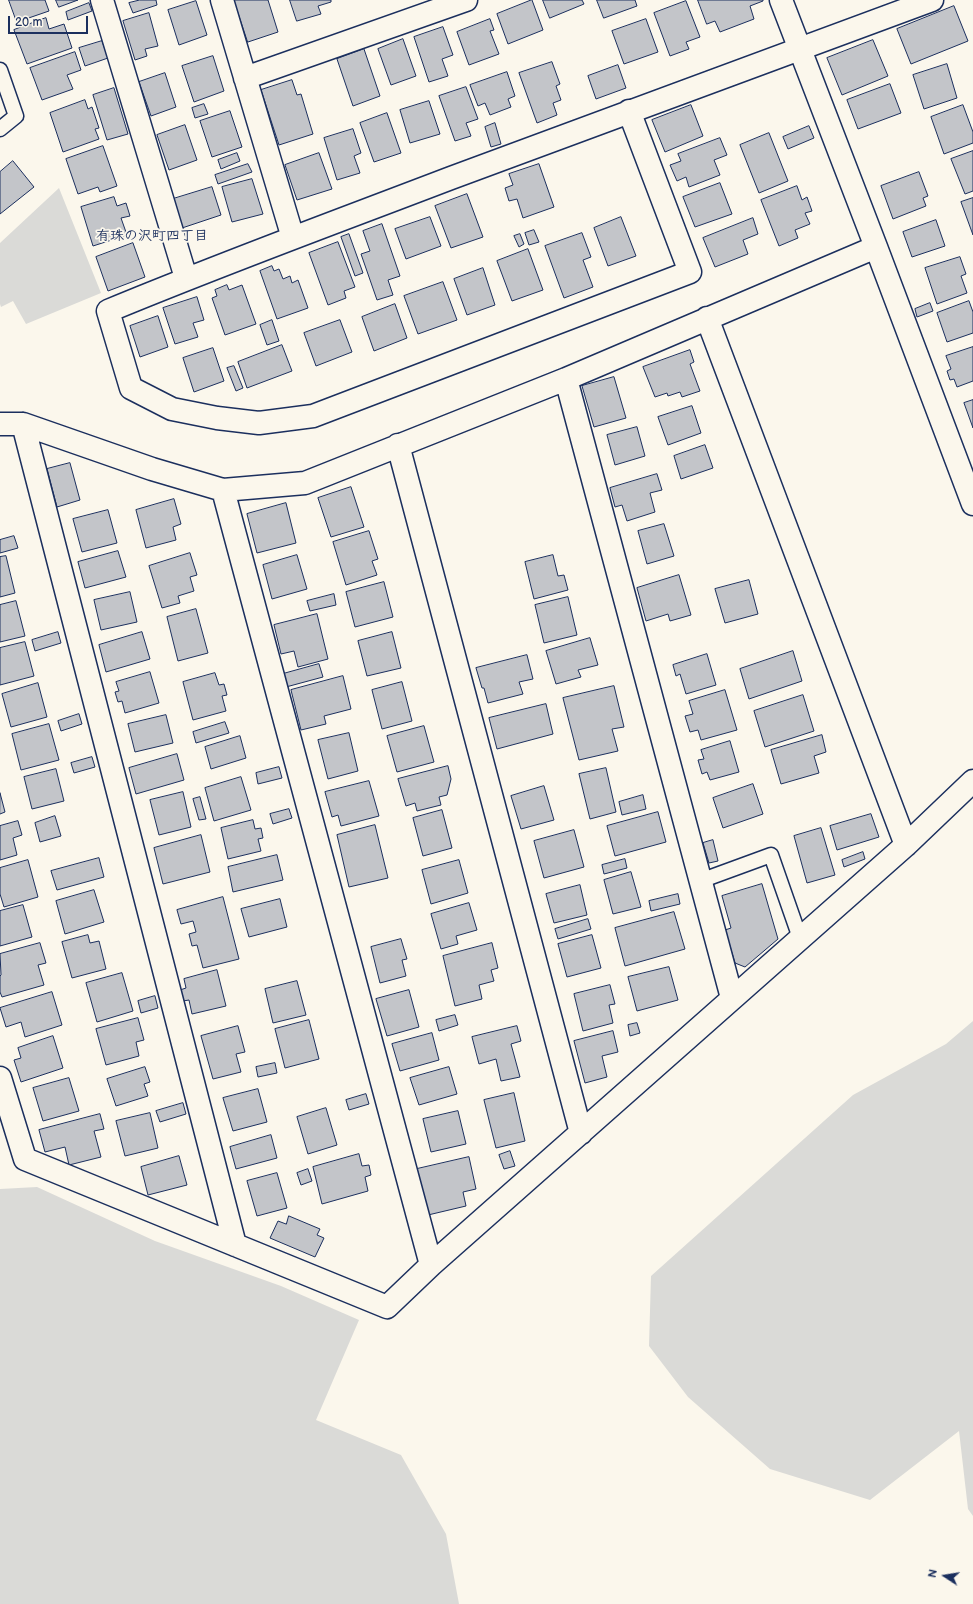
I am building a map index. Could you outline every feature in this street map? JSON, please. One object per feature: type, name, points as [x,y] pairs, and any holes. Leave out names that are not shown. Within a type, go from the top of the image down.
[{"type":"street","points":[[102,0],[186,278]]},
{"type":"street","points":[[222,0],[293,238]]},
{"type":"street","points":[[245,78],[466,0]]},
{"type":"street","points":[[781,0],[973,504]]},
{"type":"street","points":[[629,111],[690,272],[313,416],[259,423],[217,418],[172,409],[131,388],[108,311],[186,278],[629,111],[932,0]]},
{"type":"street","points":[[0,424],[23,424],[152,469],[222,490],[305,483],[566,379],[876,247]]},
{"type":"street","points":[[707,318],[906,845]]},
{"type":"street","points":[[566,379],[732,998]]},
{"type":"street","points":[[23,424],[235,1245]]},
{"type":"street","points":[[398,446],[581,1133]]},
{"type":"street","points":[[222,490],[431,1265]]},
{"type":"street","points":[[1,1090],[25,1159],[387,1307],[431,1265],[906,845],[973,780]]},
{"type":"lane","points":[[0,70],[16,116],[0,129]]},
{"type":"lane","points":[[700,881],[771,855],[800,938]]},
{"type":"shaded area","points":[[59,188],[101,293],[26,324],[13,301],[1,307],[0,304],[0,243]]},
{"type":"shaded area","points":[[973,1021],[973,1516],[968,1509],[959,1431],[870,1500],[770,1469],[688,1397],[649,1346],[651,1276],[853,1095],[946,1044]]},
{"type":"shaded area","points":[[37,1187],[155,1241],[281,1286],[359,1320],[316,1420],[401,1455],[446,1534],[459,1604],[0,1604],[0,1189]]},
{"type":"building","points":[[9,0],[45,0],[49,11],[17,22]]},
{"type":"building","points":[[56,0],[78,0],[59,7]]},
{"type":"building","points":[[140,0],[156,0],[157,5],[133,13],[129,3]]},
{"type":"building","points":[[234,0],[268,0],[278,32],[248,42]]},
{"type":"building","points":[[290,0],[331,0],[331,2],[318,6],[321,14],[297,21]]},
{"type":"building","points":[[532,0],[543,30],[508,44],[497,14]]},
{"type":"building","points":[[543,0],[582,0],[584,4],[550,18]]},
{"type":"building","points":[[597,0],[635,0],[637,6],[604,18]]},
{"type":"building","points":[[698,0],[763,1],[750,6],[754,19],[720,32],[715,21],[707,24]]},
{"type":"building","points":[[196,1],[207,35],[179,45],[168,10]]},
{"type":"building","points":[[686,1],[700,37],[686,42],[689,49],[670,56],[654,13]]},
{"type":"building","points":[[89,3],[92,11],[68,20],[66,12]]},
{"type":"building","points":[[954,6],[968,41],[911,64],[897,29]]},
{"type":"building","points":[[149,13],[158,46],[145,49],[147,56],[135,60],[123,21]]},
{"type":"building","points":[[46,18],[49,29],[64,24],[72,48],[27,64],[14,30]]},
{"type":"building","points":[[490,19],[494,30],[490,31],[499,54],[469,65],[457,32]]},
{"type":"building","points":[[646,19],[658,52],[624,64],[612,31]]},
{"type":"building","points":[[443,27],[453,55],[442,59],[448,76],[429,82],[414,37]]},
{"type":"building","points":[[403,39],[416,76],[391,85],[378,49]]},
{"type":"building","points":[[873,40],[888,76],[842,95],[827,58]]},
{"type":"building","points":[[102,41],[108,58],[85,66],[79,48]]},
{"type":"building","points":[[364,49],[380,96],[353,106],[337,59]]},
{"type":"building","points":[[75,52],[81,70],[67,75],[73,89],[42,100],[30,68]]},
{"type":"building","points":[[213,56],[224,91],[194,102],[182,66]]},
{"type":"building","points":[[552,62],[560,84],[556,86],[561,100],[553,103],[557,115],[537,123],[519,73]]},
{"type":"building","points":[[947,64],[957,98],[924,109],[913,75]]},
{"type":"building","points":[[618,65],[626,88],[596,99],[588,76]]},
{"type":"building","points":[[507,72],[515,96],[508,99],[511,107],[490,115],[485,103],[478,106],[470,85]]},
{"type":"building","points":[[165,73],[176,107],[151,116],[139,82]]},
{"type":"building","points":[[292,80],[297,95],[301,94],[313,134],[279,145],[261,90]]},
{"type":"building","points":[[890,84],[901,113],[858,129],[847,100]]},
{"type":"building","points":[[466,87],[478,119],[466,123],[471,136],[455,141],[439,96]]},
{"type":"building","points":[[114,88],[128,134],[107,140],[93,95]]},
{"type":"building","points":[[85,100],[88,109],[92,107],[99,128],[95,129],[99,139],[63,152],[50,113]]},
{"type":"building","points":[[429,101],[440,134],[410,143],[400,110]]},
{"type":"building","points":[[204,104],[208,114],[195,118],[192,108]]},
{"type":"building","points":[[691,105],[703,136],[665,152],[652,120]]},
{"type":"building","points":[[963,105],[973,132],[973,143],[944,154],[931,117]]},
{"type":"building","points":[[230,111],[242,147],[212,157],[200,121]]},
{"type":"building","points":[[387,113],[401,153],[374,162],[360,123]]},
{"type":"building","points":[[495,123],[501,144],[491,147],[485,127]]},
{"type":"building","points":[[185,125],[197,160],[169,170],[157,135]]},
{"type":"building","points":[[809,126],[814,138],[788,149],[783,137]]},
{"type":"building","points":[[353,129],[361,153],[354,156],[360,173],[337,180],[324,138]]},
{"type":"building","points":[[769,133],[788,181],[759,193],[740,145]]},
{"type":"building","points":[[720,138],[727,155],[714,160],[720,175],[689,187],[686,177],[677,181],[670,165],[681,161],[678,154]]},
{"type":"building","points":[[103,146],[117,186],[100,192],[98,187],[78,194],[66,159]]},
{"type":"building","points":[[973,151],[973,191],[965,194],[951,159]]},
{"type":"building","points":[[237,153],[240,161],[221,169],[218,160]]},
{"type":"building","points":[[319,153],[332,189],[297,200],[285,165]]},
{"type":"building","points":[[13,161],[34,187],[0,214],[0,172]]},
{"type":"building","points":[[248,164],[252,172],[218,184],[215,175]]},
{"type":"building","points":[[539,164],[554,207],[523,218],[517,199],[509,201],[505,188],[513,185],[509,174]]},
{"type":"building","points":[[919,172],[928,196],[923,198],[926,206],[893,219],[881,186]]},
{"type":"building","points":[[252,179],[263,214],[232,222],[222,187]]},
{"type":"building","points":[[720,183],[732,214],[695,227],[683,197]]},
{"type":"building","points":[[797,186],[802,200],[807,197],[812,211],[805,213],[810,224],[795,230],[798,238],[779,246],[761,200]]},
{"type":"building","points":[[212,187],[221,215],[182,228],[173,199]]},
{"type":"building","points":[[467,194],[483,237],[451,248],[435,206]]},
{"type":"building","points":[[114,197],[117,206],[126,203],[130,216],[121,218],[127,235],[93,246],[81,207]]},
{"type":"building","points":[[973,198],[973,235],[961,202]]},
{"type":"building","points":[[430,217],[441,246],[406,259],[395,229]]},
{"type":"building","points":[[621,217],[636,256],[608,266],[594,228]]},
{"type":"building","points":[[753,218],[758,234],[743,240],[748,254],[715,267],[703,238]]},
{"type":"building","points":[[936,220],[945,246],[912,257],[903,232]]},
{"type":"building","points":[[382,224],[400,276],[388,280],[393,295],[377,300],[361,254],[370,251],[363,231]]},
{"type":"building","points":[[534,230],[539,242],[529,245],[525,233]]},
{"type":"building","points":[[582,233],[591,257],[583,260],[593,287],[564,298],[545,246]]},
{"type":"building","points":[[349,234],[363,273],[355,276],[341,237]]},
{"type":"building","points":[[520,234],[524,244],[519,247],[514,236]]},
{"type":"building","points":[[338,242],[355,287],[344,291],[346,298],[328,305],[309,253]]},
{"type":"building","points":[[133,243],[145,277],[108,291],[96,257]]},
{"type":"building","points":[[528,249],[543,290],[512,301],[497,261]]},
{"type":"building","points":[[960,257],[966,274],[961,276],[967,293],[937,304],[925,268]]},
{"type":"building","points":[[272,266],[274,271],[279,269],[283,279],[290,276],[292,283],[298,280],[308,308],[277,319],[260,271]]},
{"type":"building","points":[[483,268],[495,305],[467,315],[454,279]]},
{"type":"building","points":[[443,282],[457,320],[418,334],[404,296]]},
{"type":"building","points":[[227,285],[229,290],[242,285],[256,324],[225,335],[212,298],[217,296],[215,290]]},
{"type":"building","points":[[197,297],[204,320],[193,323],[198,337],[175,344],[163,308]]},
{"type":"building","points":[[969,301],[973,312],[973,333],[947,342],[937,313]]},
{"type":"building","points":[[930,303],[933,311],[917,317],[915,309]]},
{"type":"building","points":[[395,304],[407,338],[374,351],[362,317]]},
{"type":"building","points":[[158,316],[168,347],[140,357],[130,326]]},
{"type":"building","points":[[272,320],[279,341],[267,345],[260,325]]},
{"type":"building","points":[[340,320],[352,352],[316,366],[304,333]]},
{"type":"building","points":[[282,345],[292,371],[247,388],[238,362]]},
{"type":"building","points":[[973,347],[973,381],[957,387],[954,379],[950,380],[947,371],[951,369],[946,356]]},
{"type":"building","points":[[213,348],[224,381],[194,392],[183,358]]},
{"type":"building","points":[[690,350],[694,362],[690,364],[700,391],[682,397],[680,392],[668,396],[667,393],[655,397],[643,367]]},
{"type":"building","points":[[234,366],[243,388],[236,391],[227,368]]},
{"type":"building","points":[[614,377],[626,418],[594,427],[582,386]]},
{"type":"building","points":[[973,400],[973,428],[964,403]]},
{"type":"building","points":[[692,406],[701,433],[668,445],[658,417]]},
{"type":"building","points":[[637,427],[645,456],[615,465],[607,435]]},
{"type":"building","points":[[705,445],[713,468],[681,479],[674,456]]},
{"type":"building","points":[[70,463],[80,500],[57,507],[47,469]]},
{"type":"building","points":[[657,474],[662,490],[650,493],[655,512],[627,521],[622,505],[615,507],[610,488]]},
{"type":"building","points":[[351,487],[364,527],[331,537],[318,498]]},
{"type":"building","points":[[174,499],[181,524],[173,527],[176,540],[146,548],[136,510]]},
{"type":"building","points":[[286,503],[296,543],[257,553],[247,514]]},
{"type":"building","points":[[108,510],[117,543],[82,552],[73,519]]},
{"type":"building","points":[[664,524],[674,556],[647,564],[638,531]]},
{"type":"building","points":[[369,531],[378,559],[372,561],[377,575],[346,585],[333,542]]},
{"type":"building","points":[[14,536],[18,548],[0,553],[0,540]]},
{"type":"building","points":[[118,551],[126,577],[85,588],[78,562]]},
{"type":"building","points":[[190,553],[197,575],[190,577],[194,591],[178,596],[180,603],[162,608],[149,566]]},
{"type":"building","points":[[297,555],[307,589],[272,599],[263,565]]},
{"type":"building","points":[[553,555],[558,576],[564,575],[568,590],[534,599],[525,562]]},
{"type":"building","points":[[6,556],[15,593],[0,597],[0,557]]},
{"type":"building","points":[[679,575],[691,615],[670,621],[668,614],[646,621],[637,588]]},
{"type":"building","points":[[749,580],[758,614],[725,623],[715,589]]},
{"type":"building","points":[[384,582],[393,617],[355,627],[346,592]]},
{"type":"building","points":[[130,592],[137,622],[101,630],[94,600]]},
{"type":"building","points":[[334,594],[336,605],[310,611],[307,601]]},
{"type":"building","points":[[568,597],[577,635],[544,643],[535,605]]},
{"type":"building","points":[[16,601],[25,636],[0,642],[0,605]]},
{"type":"building","points":[[196,609],[208,653],[178,661],[167,617]]},
{"type":"building","points":[[317,614],[328,659],[298,667],[294,651],[281,654],[274,625]]},
{"type":"building","points":[[58,632],[61,643],[35,651],[32,640]]},
{"type":"building","points":[[142,632],[150,659],[106,672],[99,645]]},
{"type":"building","points":[[392,632],[401,668],[367,676],[358,641]]},
{"type":"building","points":[[590,638],[598,665],[578,670],[581,677],[556,684],[546,651]]},
{"type":"building","points":[[25,642],[34,676],[0,685],[0,648]]},
{"type":"building","points":[[793,651],[802,681],[749,699],[740,669]]},
{"type":"building","points":[[707,654],[716,685],[686,694],[680,674],[676,676],[673,665]]},
{"type":"building","points":[[527,655],[533,679],[519,682],[523,694],[488,703],[476,668]]},
{"type":"building","points":[[319,664],[323,677],[286,687],[283,674]]},
{"type":"building","points":[[150,672],[159,703],[125,713],[122,701],[118,702],[115,692],[119,691],[116,682]]},
{"type":"building","points":[[215,673],[219,685],[224,684],[227,695],[222,696],[226,711],[193,720],[183,682]]},
{"type":"building","points":[[343,676],[351,709],[324,716],[326,724],[301,730],[291,690]]},
{"type":"building","points":[[402,682],[412,721],[382,729],[372,690]]},
{"type":"building","points":[[38,683],[47,717],[11,727],[2,694]]},
{"type":"building","points":[[614,686],[624,727],[612,729],[618,751],[579,760],[563,698]]},
{"type":"building","points":[[725,690],[737,730],[701,740],[698,730],[690,732],[685,716],[693,714],[689,701]]},
{"type":"building","points":[[803,695],[814,731],[765,747],[754,711]]},
{"type":"building","points":[[546,704],[553,734],[497,749],[489,718]]},
{"type":"building","points":[[79,714],[82,724],[61,731],[58,721]]},
{"type":"building","points":[[166,715],[173,743],[135,752],[128,724]]},
{"type":"building","points":[[225,722],[229,733],[196,743],[193,732]]},
{"type":"building","points":[[49,724],[59,760],[21,770],[12,734]]},
{"type":"building","points":[[424,726],[434,762],[397,772],[387,736]]},
{"type":"building","points":[[349,733],[358,771],[328,779],[318,740]]},
{"type":"building","points":[[822,735],[826,752],[814,756],[819,773],[781,784],[771,750]]},
{"type":"building","points":[[240,736],[246,758],[211,769],[205,747]]},
{"type":"building","points":[[730,741],[739,772],[710,780],[707,772],[702,774],[698,760],[704,759],[701,750]]},
{"type":"building","points":[[177,754],[184,780],[136,794],[129,768]]},
{"type":"building","points":[[92,757],[95,767],[74,773],[71,763]]},
{"type":"building","points":[[448,766],[451,779],[447,795],[439,797],[441,805],[417,811],[415,803],[406,806],[398,779]]},
{"type":"building","points":[[279,767],[282,778],[258,784],[256,773]]},
{"type":"building","points":[[606,768],[616,812],[590,819],[579,774]]},
{"type":"building","points":[[56,769],[64,801],[32,809],[24,777]]},
{"type":"building","points":[[241,777],[251,810],[214,821],[205,788]]},
{"type":"building","points":[[369,781],[379,816],[341,826],[338,815],[332,817],[325,792]]},
{"type":"building","points":[[753,784],[763,814],[723,828],[713,798]]},
{"type":"building","points":[[544,786],[554,820],[521,829],[511,796]]},
{"type":"building","points":[[183,792],[191,827],[159,835],[150,800]]},
{"type":"building","points":[[0,793],[5,812],[0,814]]},
{"type":"building","points":[[643,795],[646,809],[622,815],[619,802]]},
{"type":"building","points":[[200,797],[206,819],[199,820],[193,799]]},
{"type":"building","points":[[289,809],[292,818],[273,824],[270,814]]},
{"type":"building","points":[[442,810],[452,848],[423,856],[413,818]]},
{"type":"building","points":[[658,812],[666,842],[615,856],[607,826]]},
{"type":"building","points":[[871,814],[879,837],[837,850],[830,826]]},
{"type":"building","points":[[55,816],[61,836],[40,842],[35,823]]},
{"type":"building","points":[[253,820],[255,829],[261,828],[263,838],[258,839],[261,851],[228,859],[221,828]]},
{"type":"building","points":[[18,821],[22,835],[13,838],[17,855],[0,860],[0,826]]},
{"type":"building","points":[[375,825],[388,878],[349,887],[337,835]]},
{"type":"building","points":[[821,828],[835,875],[807,883],[794,836]]},
{"type":"building","points":[[574,830],[584,867],[544,878],[534,841]]},
{"type":"building","points":[[201,835],[210,872],[163,884],[154,848]]},
{"type":"building","points":[[713,840],[718,861],[709,863],[703,843]]},
{"type":"building","points":[[863,852],[865,859],[844,867],[842,860]]},
{"type":"building","points":[[277,855],[283,880],[233,892],[228,867]]},
{"type":"building","points":[[99,858],[104,877],[57,890],[51,871]]},
{"type":"building","points":[[625,859],[627,868],[604,874],[602,865]]},
{"type":"building","points":[[28,860],[38,897],[4,907],[0,894],[0,868]]},
{"type":"building","points":[[459,860],[468,893],[431,904],[422,870]]},
{"type":"building","points":[[631,872],[641,907],[613,914],[604,880]]},
{"type":"building","points":[[762,884],[778,939],[745,967],[735,963],[725,930],[731,928],[722,896]]},
{"type":"building","points":[[580,885],[587,915],[554,923],[546,894]]},
{"type":"building","points":[[94,890],[104,922],[65,934],[56,901]]},
{"type":"building","points":[[678,894],[680,904],[651,911],[649,901]]},
{"type":"building","points":[[223,897],[239,959],[203,968],[197,945],[192,946],[189,934],[196,932],[193,921],[181,924],[177,910]]},
{"type":"building","points":[[280,899],[287,927],[249,937],[241,909]]},
{"type":"building","points":[[469,903],[477,930],[456,936],[458,944],[441,949],[431,914]]},
{"type":"building","points":[[23,905],[32,937],[0,946],[0,911]]},
{"type":"building","points":[[674,912],[685,949],[625,966],[615,928]]},
{"type":"building","points":[[588,919],[591,929],[558,939],[555,929]]},
{"type":"building","points":[[88,935],[90,943],[99,941],[106,969],[72,978],[62,942]]},
{"type":"building","points":[[592,935],[601,968],[567,977],[558,944]]},
{"type":"building","points":[[401,939],[407,959],[402,960],[406,976],[380,983],[371,947]]},
{"type":"building","points":[[40,943],[46,963],[38,965],[44,985],[2,997],[0,992],[0,954]]},
{"type":"building","points":[[492,943],[498,968],[491,970],[494,981],[479,985],[482,999],[455,1006],[443,956]]},
{"type":"building","points":[[669,967],[678,1000],[637,1011],[628,977]]},
{"type":"building","points":[[217,970],[226,1006],[192,1014],[189,1000],[183,1001],[180,990],[186,988],[184,979]]},
{"type":"building","points":[[122,973],[133,1011],[97,1022],[86,983]]},
{"type":"building","points":[[297,981],[306,1015],[273,1023],[265,989]]},
{"type":"building","points":[[610,985],[615,1004],[609,1005],[613,1023],[583,1031],[574,994]]},
{"type":"building","points":[[409,990],[419,1027],[387,1036],[376,999]]},
{"type":"building","points":[[52,992],[62,1025],[25,1037],[21,1022],[6,1027],[0,1008]]},
{"type":"building","points":[[155,996],[158,1008],[141,1013],[138,1001]]},
{"type":"building","points":[[455,1015],[458,1025],[439,1031],[436,1020]]},
{"type":"building","points":[[138,1018],[144,1040],[136,1042],[139,1056],[106,1065],[96,1029]]},
{"type":"building","points":[[309,1020],[319,1059],[285,1068],[275,1029]]},
{"type":"building","points":[[637,1023],[640,1033],[630,1036],[628,1025]]},
{"type":"building","points":[[238,1026],[245,1052],[236,1054],[241,1072],[213,1079],[201,1036]]},
{"type":"building","points":[[517,1026],[521,1041],[511,1044],[520,1077],[501,1081],[496,1059],[479,1064],[472,1037]]},
{"type":"building","points":[[613,1031],[618,1052],[602,1056],[607,1077],[585,1083],[574,1041]]},
{"type":"building","points":[[432,1033],[439,1060],[400,1071],[392,1044]]},
{"type":"building","points":[[53,1036],[63,1068],[21,1082],[14,1060],[21,1058],[18,1048]]},
{"type":"building","points":[[275,1063],[277,1073],[258,1077],[256,1067]]},
{"type":"building","points":[[145,1067],[150,1082],[144,1084],[148,1096],[116,1106],[107,1079]]},
{"type":"building","points":[[449,1067],[457,1094],[419,1105],[410,1078]]},
{"type":"building","points":[[69,1078],[79,1111],[43,1121],[33,1088]]},
{"type":"building","points":[[258,1089],[267,1122],[233,1131],[223,1098]]},
{"type":"building","points":[[514,1093],[525,1141],[496,1148],[484,1100]]},
{"type":"building","points":[[366,1094],[369,1104],[349,1110],[346,1100]]},
{"type":"building","points":[[183,1103],[186,1114],[160,1122],[156,1111]]},
{"type":"building","points":[[326,1108],[337,1145],[308,1154],[297,1117]]},
{"type":"building","points":[[458,1111],[466,1144],[431,1152],[423,1119]]},
{"type":"building","points":[[150,1113],[158,1148],[125,1156],[116,1121]]},
{"type":"building","points":[[100,1114],[104,1129],[94,1131],[101,1157],[69,1165],[65,1147],[45,1152],[39,1130]]},
{"type":"building","points":[[271,1135],[277,1158],[236,1169],[230,1147]]},
{"type":"building","points":[[510,1151],[515,1166],[504,1169],[499,1155]]},
{"type":"building","points":[[359,1154],[362,1166],[369,1165],[371,1175],[365,1177],[368,1191],[322,1204],[313,1167]]},
{"type":"building","points":[[179,1156],[187,1185],[148,1195],[141,1167]]},
{"type":"building","points":[[469,1157],[476,1189],[463,1192],[466,1206],[428,1215],[417,1169]]},
{"type":"building","points":[[308,1169],[312,1181],[301,1185],[297,1173]]},
{"type":"building","points":[[277,1173],[287,1208],[257,1216],[247,1181]]},
{"type":"building","points":[[289,1216],[320,1229],[317,1235],[324,1238],[315,1257],[270,1238],[278,1221],[286,1224]]},
{"type":"district","name":"有珠の沢町四丁目","points":[[152,236]]}]
